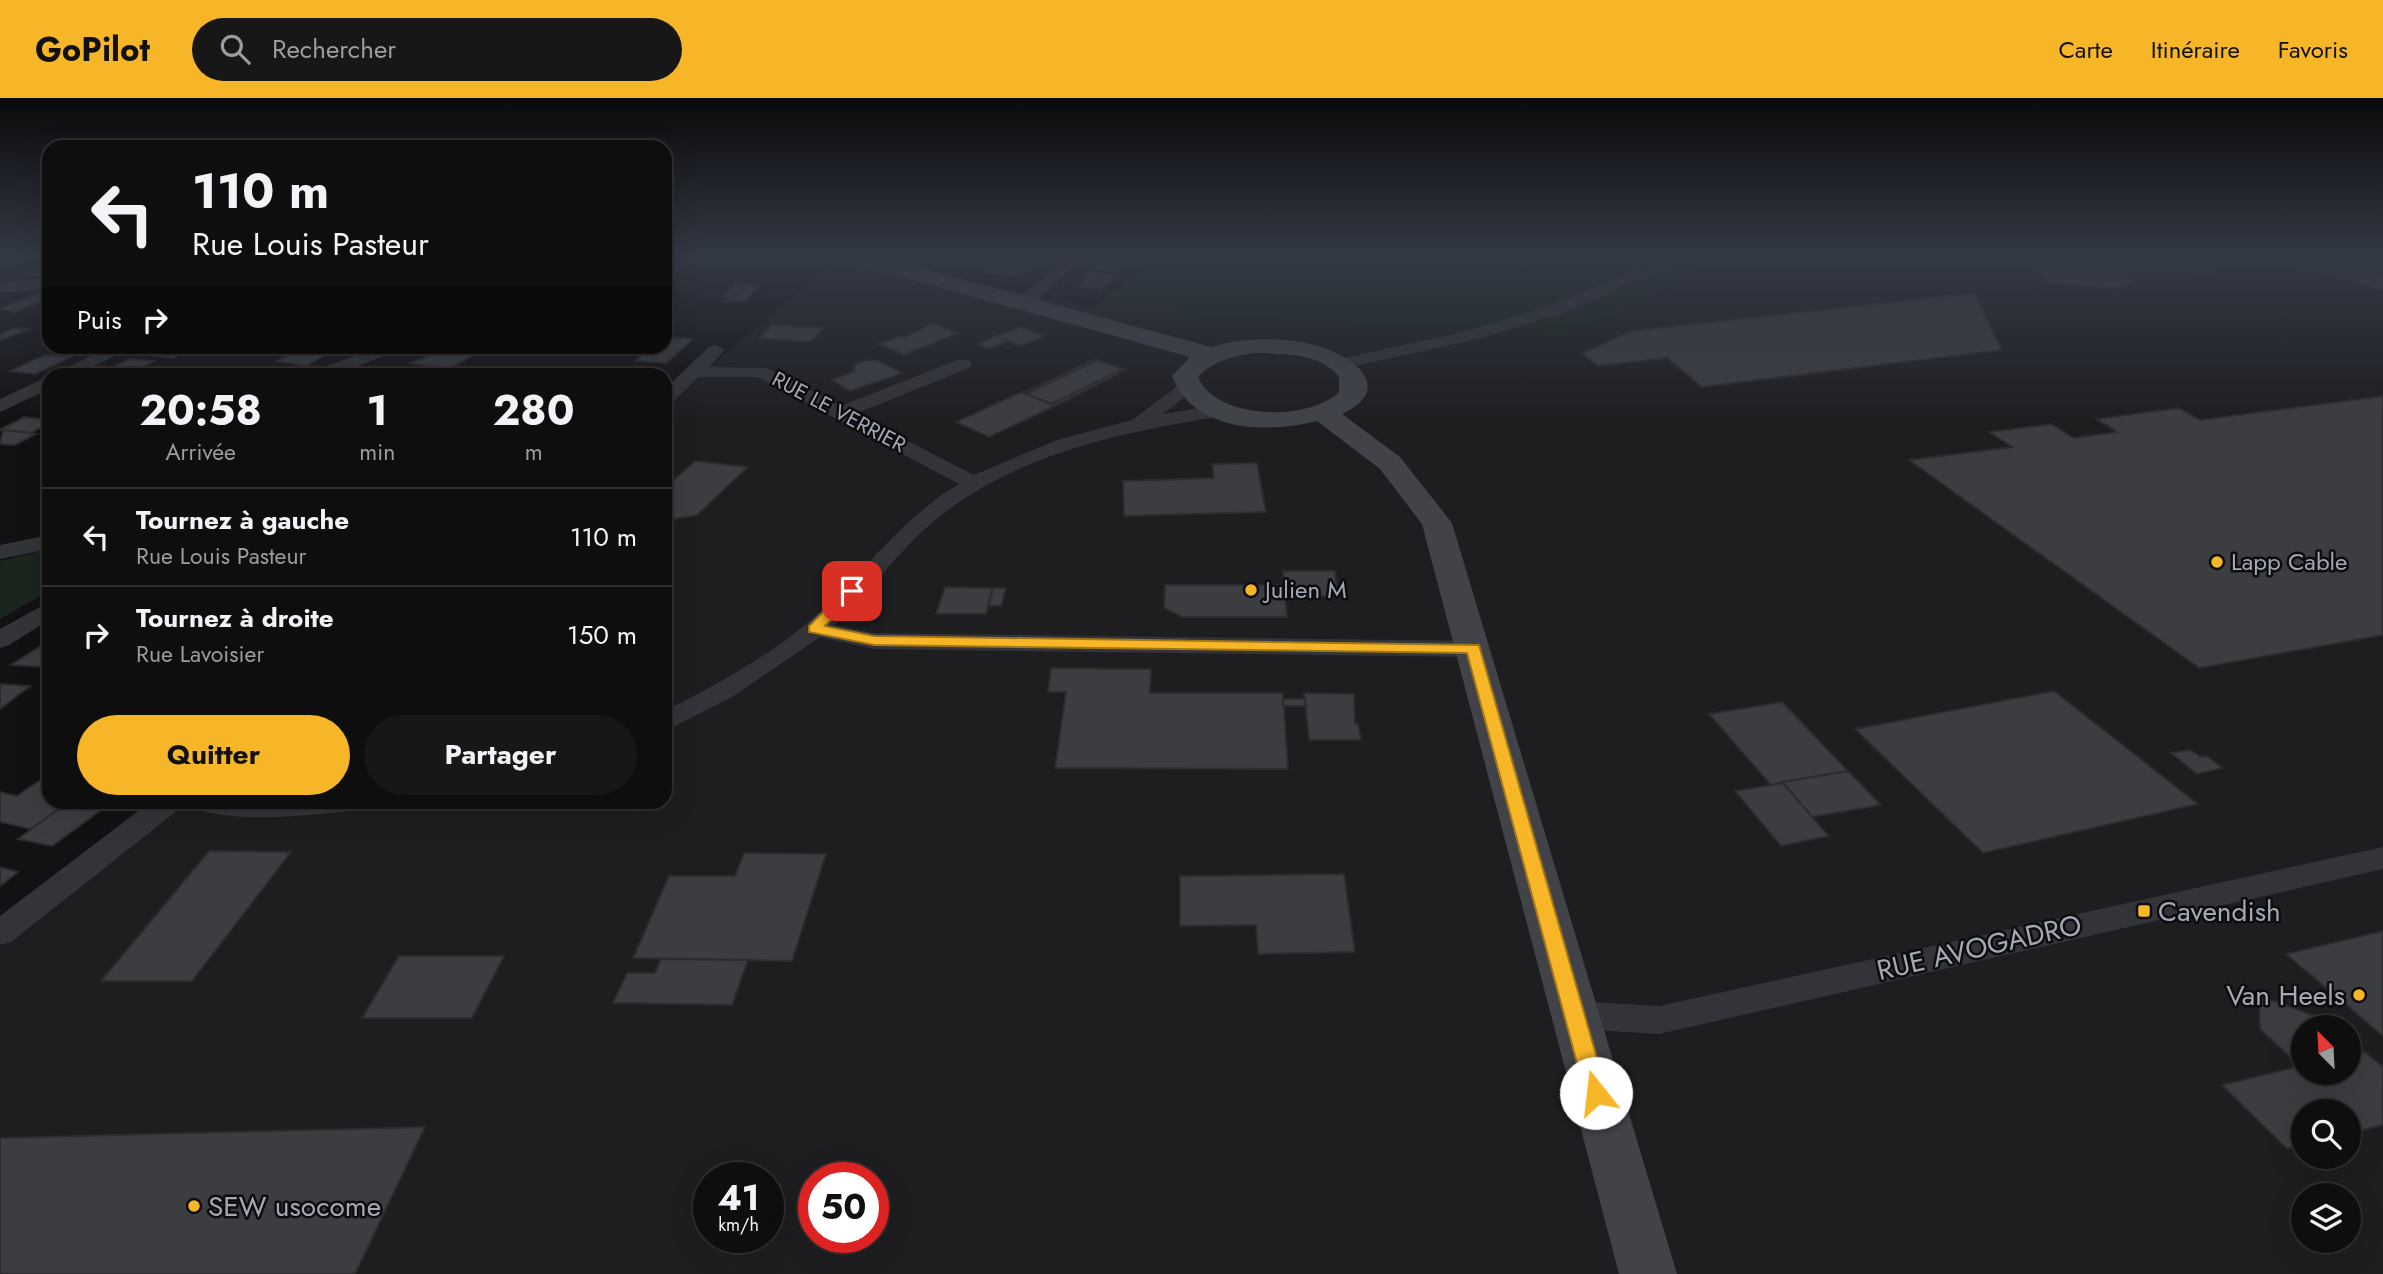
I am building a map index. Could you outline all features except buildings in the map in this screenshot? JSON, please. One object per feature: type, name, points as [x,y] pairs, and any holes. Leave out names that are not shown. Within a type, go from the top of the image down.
[{"type":"main road","points":[[1063,313],[1210,355]]},
{"type":"main road","points":[[1254,346],[1303,349],[1341,364],[1351,374],[1354,384],[1351,395],[1340,405],[1322,412],[1270,420],[1217,411],[1197,401],[1186,389],[1185,376],[1194,365],[1210,355],[1254,346]]},
{"type":"main road","points":[[1322,412],[1390,463],[1437,523],[1648,1274]]},
{"type":"street","points":[[1341,364],[1471,335],[1544,313]]},
{"type":"street","points":[[672,393],[716,351]]},
{"type":"street","points":[[78,368],[109,354]]},
{"type":"street","points":[[355,362],[366,354]]},
{"type":"street","points":[[338,368],[378,354]]},
{"type":"street","points":[[840,413],[963,364]]},
{"type":"street","name":"RUE LE VERRIER","points":[[695,372],[761,372],[975,484]]},
{"type":"street","points":[[0,406],[42,385]]},
{"type":"street","points":[[1138,423],[1186,389]]},
{"type":"street","points":[[672,718],[721,694],[815,629],[927,516],[975,484],[1034,454],[1138,423],[1217,411]]},
{"type":"street","points":[[0,552],[42,543]]},
{"type":"street","points":[[0,640],[42,613]]},
{"type":"street","points":[[815,629],[874,641],[1473,649]]},
{"type":"street","points":[[0,933],[160,809]]},
{"type":"street","name":"RUE AVOGADRO","points":[[1574,1015],[1659,1020],[2383,858]]},
{"type":"shaded area","points":[[773,313],[1188,313],[1565,336],[1614,313],[2383,313],[2383,1274],[0,1274],[0,944],[176,809],[672,809],[672,399]]},
{"type":"shaded area","points":[[1188,313],[1614,313],[1565,336]]},
{"type":"shaded area","points":[[42,551],[42,595],[0,619],[0,561]]},
{"type":"place","name":"Lapp Cable","points":[[2217,562]]},
{"type":"place","name":"Julien M","points":[[1251,590]]},
{"type":"place","name":"Cavendish","points":[[2144,911]]},
{"type":"place","name":"Van Heels","points":[[2359,995]]},
{"type":"place","name":"SEW usocome","points":[[194,1206]]},
{"type":"route","points":[[852,591],[815,629],[874,641],[1473,649],[1596,1093]]}]
